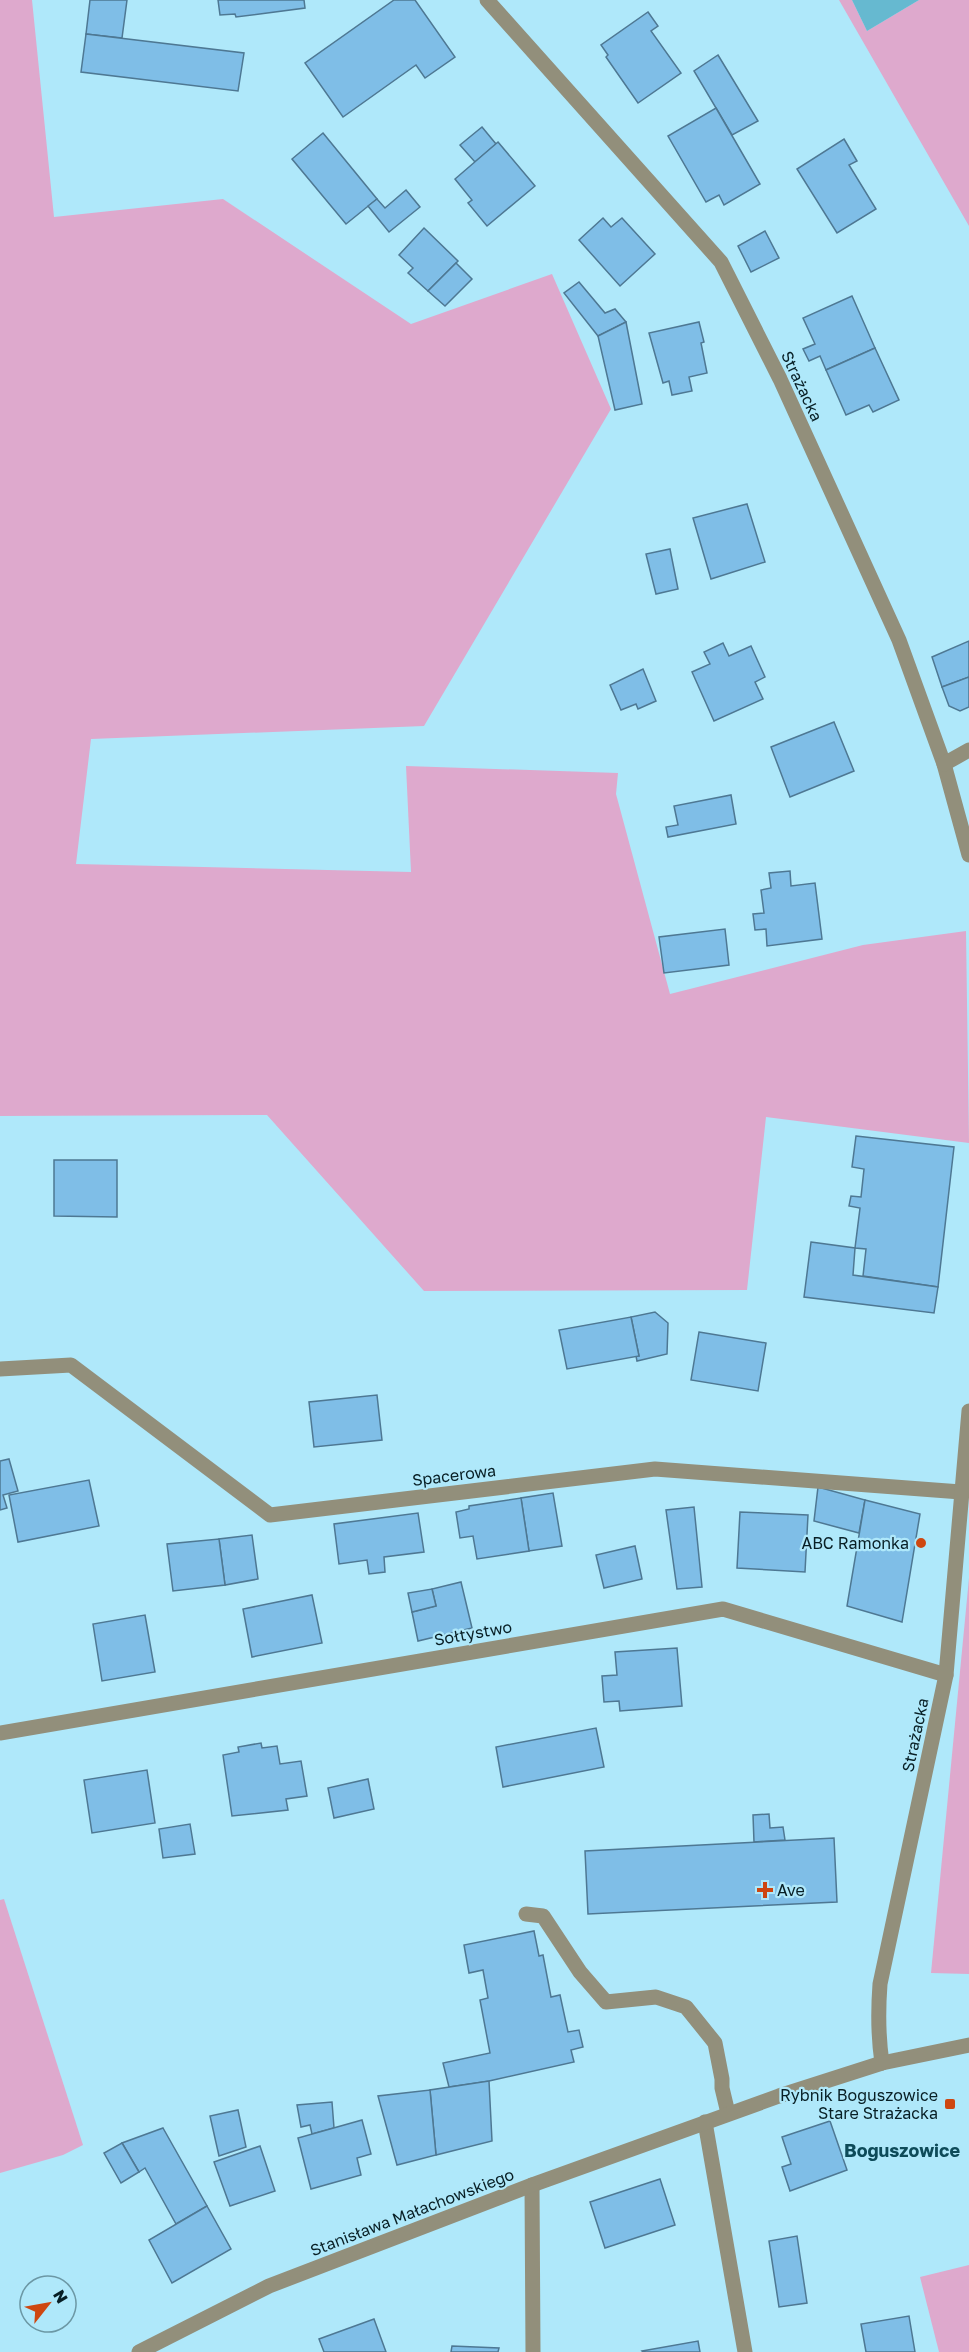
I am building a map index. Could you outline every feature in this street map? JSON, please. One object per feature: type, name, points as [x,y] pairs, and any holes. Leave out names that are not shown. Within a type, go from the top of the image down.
[{"type":"street","name":"Strażacka","points":[[487,0],[721,262],[780,379],[899,640],[944,764],[969,855]]},
{"type":"street","points":[[944,764],[969,750]]},
{"type":"street","name":"Spacerowa","points":[[0,1369],[71,1365],[270,1515],[656,1469],[961,1492]]},
{"type":"street","name":"Strażacka","points":[[882,2063],[878,2010],[880,1984],[946,1675],[969,1411]]},
{"type":"street","name":"Sołtystwo","points":[[0,1733],[723,1609],[946,1675]]},
{"type":"street","points":[[526,1914],[543,1916],[580,1972],[606,2002],[656,1997],[686,2007],[715,2043],[728,2113]]},
{"type":"street","name":"Stanisława Małachowskiego","points":[[139,2352],[269,2286],[532,2185],[728,2113],[882,2063],[969,2044]]},
{"type":"street","points":[[705,2122],[745,2352]]},
{"type":"street","points":[[532,2185],[533,2352]]},
{"type":"shaded area","points":[[0,0],[32,0],[54,217],[223,199],[411,324],[552,274],[611,409],[424,726],[91,739],[76,864],[411,872],[406,766],[618,773],[616,794],[670,994],[863,945],[966,931],[969,1143],[766,1117],[747,1290],[424,1291],[267,1115],[0,1116]]},
{"type":"shaded area","points":[[839,0],[852,0],[867,31],[919,0],[969,0],[969,226]]},
{"type":"shaded area","points":[[969,1578],[969,1974],[931,1973]]},
{"type":"shaded area","points":[[4,1899],[83,2145],[63,2155],[0,2173],[0,1900]]},
{"type":"shaded area","points":[[969,2265],[969,2352],[939,2352],[920,2277]]},
{"type":"water","points":[[852,0],[919,0],[867,31]]},
{"type":"building","points":[[90,0],[127,0],[122,38],[86,34]]},
{"type":"building","points":[[218,0],[304,0],[305,8],[236,17],[235,14],[220,15]]},
{"type":"building","points":[[394,0],[415,0],[455,57],[425,78],[416,65],[343,117],[305,63]]},
{"type":"building","points":[[648,12],[658,26],[651,31],[681,73],[638,103],[606,57],[608,55],[601,45]]},
{"type":"building","points":[[86,34],[244,53],[238,91],[81,72]]},
{"type":"building","points":[[718,55],[758,121],[732,135],[694,71]]},
{"type":"building","points":[[716,108],[760,184],[724,205],[719,195],[706,202],[668,136]]},
{"type":"building","points":[[482,127],[496,144],[475,162],[460,145]]},
{"type":"building","points":[[323,133],[377,199],[346,224],[292,159]]},
{"type":"building","points":[[844,139],[857,161],[849,165],[876,209],[837,233],[797,169]]},
{"type":"building","points":[[498,142],[535,186],[487,226],[468,203],[472,200],[455,179]]},
{"type":"building","points":[[406,190],[420,207],[389,232],[368,206],[377,199],[385,208]]},
{"type":"building","points":[[603,218],[611,227],[622,218],[655,254],[620,286],[579,240]]},
{"type":"building","points":[[424,228],[458,261],[428,291],[408,273],[413,268],[399,255]]},
{"type":"building","points":[[765,231],[779,258],[751,272],[738,246]]},
{"type":"building","points":[[456,263],[472,279],[445,306],[428,291]]},
{"type":"building","points":[[579,282],[605,313],[615,309],[626,322],[598,336],[564,293]]},
{"type":"building","points":[[852,296],[875,348],[826,370],[820,356],[809,361],[803,349],[815,344],[803,318]]},
{"type":"building","points":[[626,322],[642,404],[615,410],[598,336]]},
{"type":"building","points":[[699,322],[704,342],[701,343],[707,373],[689,377],[692,391],[672,395],[669,381],[663,383],[649,333]]},
{"type":"building","points":[[875,348],[899,400],[873,412],[869,405],[846,415],[826,370]]},
{"type":"building","points":[[747,504],[765,562],[711,579],[693,518]]},
{"type":"building","points":[[670,549],[678,589],[656,594],[646,554]]},
{"type":"building","points":[[969,641],[969,677],[942,687],[932,657]]},
{"type":"building","points":[[723,643],[729,656],[751,646],[765,677],[755,682],[763,699],[714,721],[692,672],[710,664],[704,652]]},
{"type":"building","points":[[643,669],[656,701],[638,709],[636,704],[621,710],[610,685]]},
{"type":"building","points":[[969,677],[969,707],[960,711],[949,706],[942,687]]},
{"type":"building","points":[[834,722],[854,771],[790,797],[771,747]]},
{"type":"building","points":[[731,795],[736,824],[668,837],[666,827],[678,825],[674,806]]},
{"type":"building","points":[[790,871],[791,886],[815,883],[822,939],[767,946],[766,929],[755,930],[753,914],[764,913],[761,890],[771,888],[769,873]]},
{"type":"building","points":[[725,929],[729,965],[664,973],[659,937]]},
{"type":"building","points":[[856,1136],[954,1147],[938,1287],[863,1276],[866,1249],[855,1248],[860,1208],[849,1206],[851,1196],[861,1197],[864,1169],[852,1167]]},
{"type":"building","points":[[54,1160],[117,1160],[117,1217],[54,1216]]},
{"type":"building","points":[[811,1242],[855,1248],[853,1275],[938,1287],[934,1313],[804,1297]]},
{"type":"building","points":[[655,1312],[668,1323],[667,1354],[637,1361],[636,1356],[639,1356],[631,1317]]},
{"type":"building","points":[[631,1317],[639,1356],[567,1369],[559,1330]]},
{"type":"building","points":[[699,1332],[766,1343],[758,1391],[691,1380]]},
{"type":"building","points":[[377,1395],[382,1440],[314,1447],[309,1402]]},
{"type":"building","points":[[9,1459],[18,1491],[3,1495],[7,1508],[0,1510],[0,1461]]},
{"type":"building","points":[[89,1480],[99,1526],[18,1542],[9,1495]]},
{"type":"building","points":[[818,1487],[865,1500],[859,1533],[814,1521]]},
{"type":"building","points":[[553,1493],[562,1546],[529,1551],[521,1498]]},
{"type":"building","points":[[521,1498],[529,1551],[477,1559],[473,1536],[460,1538],[456,1512],[469,1509],[469,1506]]},
{"type":"building","points":[[865,1500],[920,1514],[902,1622],[847,1606]]},
{"type":"building","points":[[694,1507],[702,1587],[677,1589],[666,1510]]},
{"type":"building","points":[[740,1512],[808,1515],[805,1572],[737,1568]]},
{"type":"building","points":[[418,1513],[424,1552],[384,1557],[385,1572],[369,1574],[367,1560],[339,1564],[334,1524]]},
{"type":"building","points":[[252,1535],[258,1579],[225,1585],[219,1539]]},
{"type":"building","points":[[219,1539],[225,1585],[173,1591],[167,1544]]},
{"type":"building","points":[[635,1546],[642,1579],[604,1588],[596,1555]]},
{"type":"building","points":[[461,1582],[472,1628],[418,1641],[412,1612],[436,1606],[432,1589]]},
{"type":"building","points":[[432,1589],[436,1606],[412,1612],[408,1593]]},
{"type":"building","points":[[312,1595],[322,1643],[252,1657],[243,1609]]},
{"type":"building","points":[[145,1615],[155,1672],[102,1681],[93,1624]]},
{"type":"building","points":[[677,1648],[682,1706],[620,1711],[619,1701],[604,1702],[602,1676],[617,1675],[615,1652]]},
{"type":"building","points":[[596,1728],[604,1767],[503,1787],[496,1747]]},
{"type":"building","points":[[261,1743],[262,1748],[277,1746],[280,1764],[301,1761],[307,1796],[286,1799],[288,1810],[232,1816],[223,1755],[239,1752],[238,1747]]},
{"type":"building","points":[[147,1770],[155,1823],[92,1833],[84,1780]]},
{"type":"building","points":[[368,1779],[374,1809],[334,1818],[328,1788]]},
{"type":"building","points":[[769,1814],[770,1828],[783,1827],[785,1840],[754,1842],[753,1815]]},
{"type":"building","points":[[190,1824],[195,1854],[163,1858],[159,1829]]},
{"type":"building","points":[[834,1838],[837,1902],[588,1914],[585,1851]]},
{"type":"building","points":[[534,1931],[539,1956],[543,1955],[551,1997],[560,1995],[568,2032],[579,2030],[583,2047],[571,2050],[574,2062],[489,2081],[449,2087],[443,2063],[490,2053],[480,2000],[488,1998],[483,1970],[469,1973],[464,1945]]},
{"type":"building","points":[[489,2081],[492,2141],[436,2155],[430,2090]]},
{"type":"building","points":[[430,2090],[436,2155],[397,2165],[378,2096]]},
{"type":"building","points":[[332,2102],[334,2128],[312,2134],[310,2125],[301,2127],[297,2105]]},
{"type":"building","points":[[238,2110],[246,2147],[219,2156],[210,2116]]},
{"type":"building","points":[[362,2120],[371,2154],[357,2158],[361,2175],[311,2189],[298,2138]]},
{"type":"building","points":[[830,2121],[847,2170],[790,2191],[782,2167],[791,2164],[782,2137]]},
{"type":"building","points":[[163,2128],[207,2206],[176,2224],[145,2168],[139,2172],[122,2143]]},
{"type":"building","points":[[122,2143],[139,2172],[121,2183],[104,2153]]},
{"type":"building","points":[[260,2146],[275,2191],[230,2206],[214,2162]]},
{"type":"building","points":[[660,2179],[675,2225],[605,2248],[590,2202]]},
{"type":"building","points":[[207,2206],[231,2249],[172,2283],[149,2240]]},
{"type":"building","points":[[797,2236],[807,2303],[779,2307],[769,2241]]},
{"type":"building","points":[[909,2316],[915,2352],[866,2352],[861,2324]]},
{"type":"building","points":[[374,2319],[386,2352],[324,2352],[319,2339]]},
{"type":"building","points":[[698,2341],[700,2352],[642,2351]]},
{"type":"building","points":[[452,2346],[499,2348],[498,2352],[451,2352]]},
{"type":"place","name":"ABC Ramonka","points":[[921,1543]]},
{"type":"place","name":"Ave","points":[[765,1890]]},
{"type":"place","name":"Rybnik Boguszowice Stare Strażacka","points":[[950,2104]]},
{"type":"district","name":"Boguszowice","points":[[902,2151]]}]
